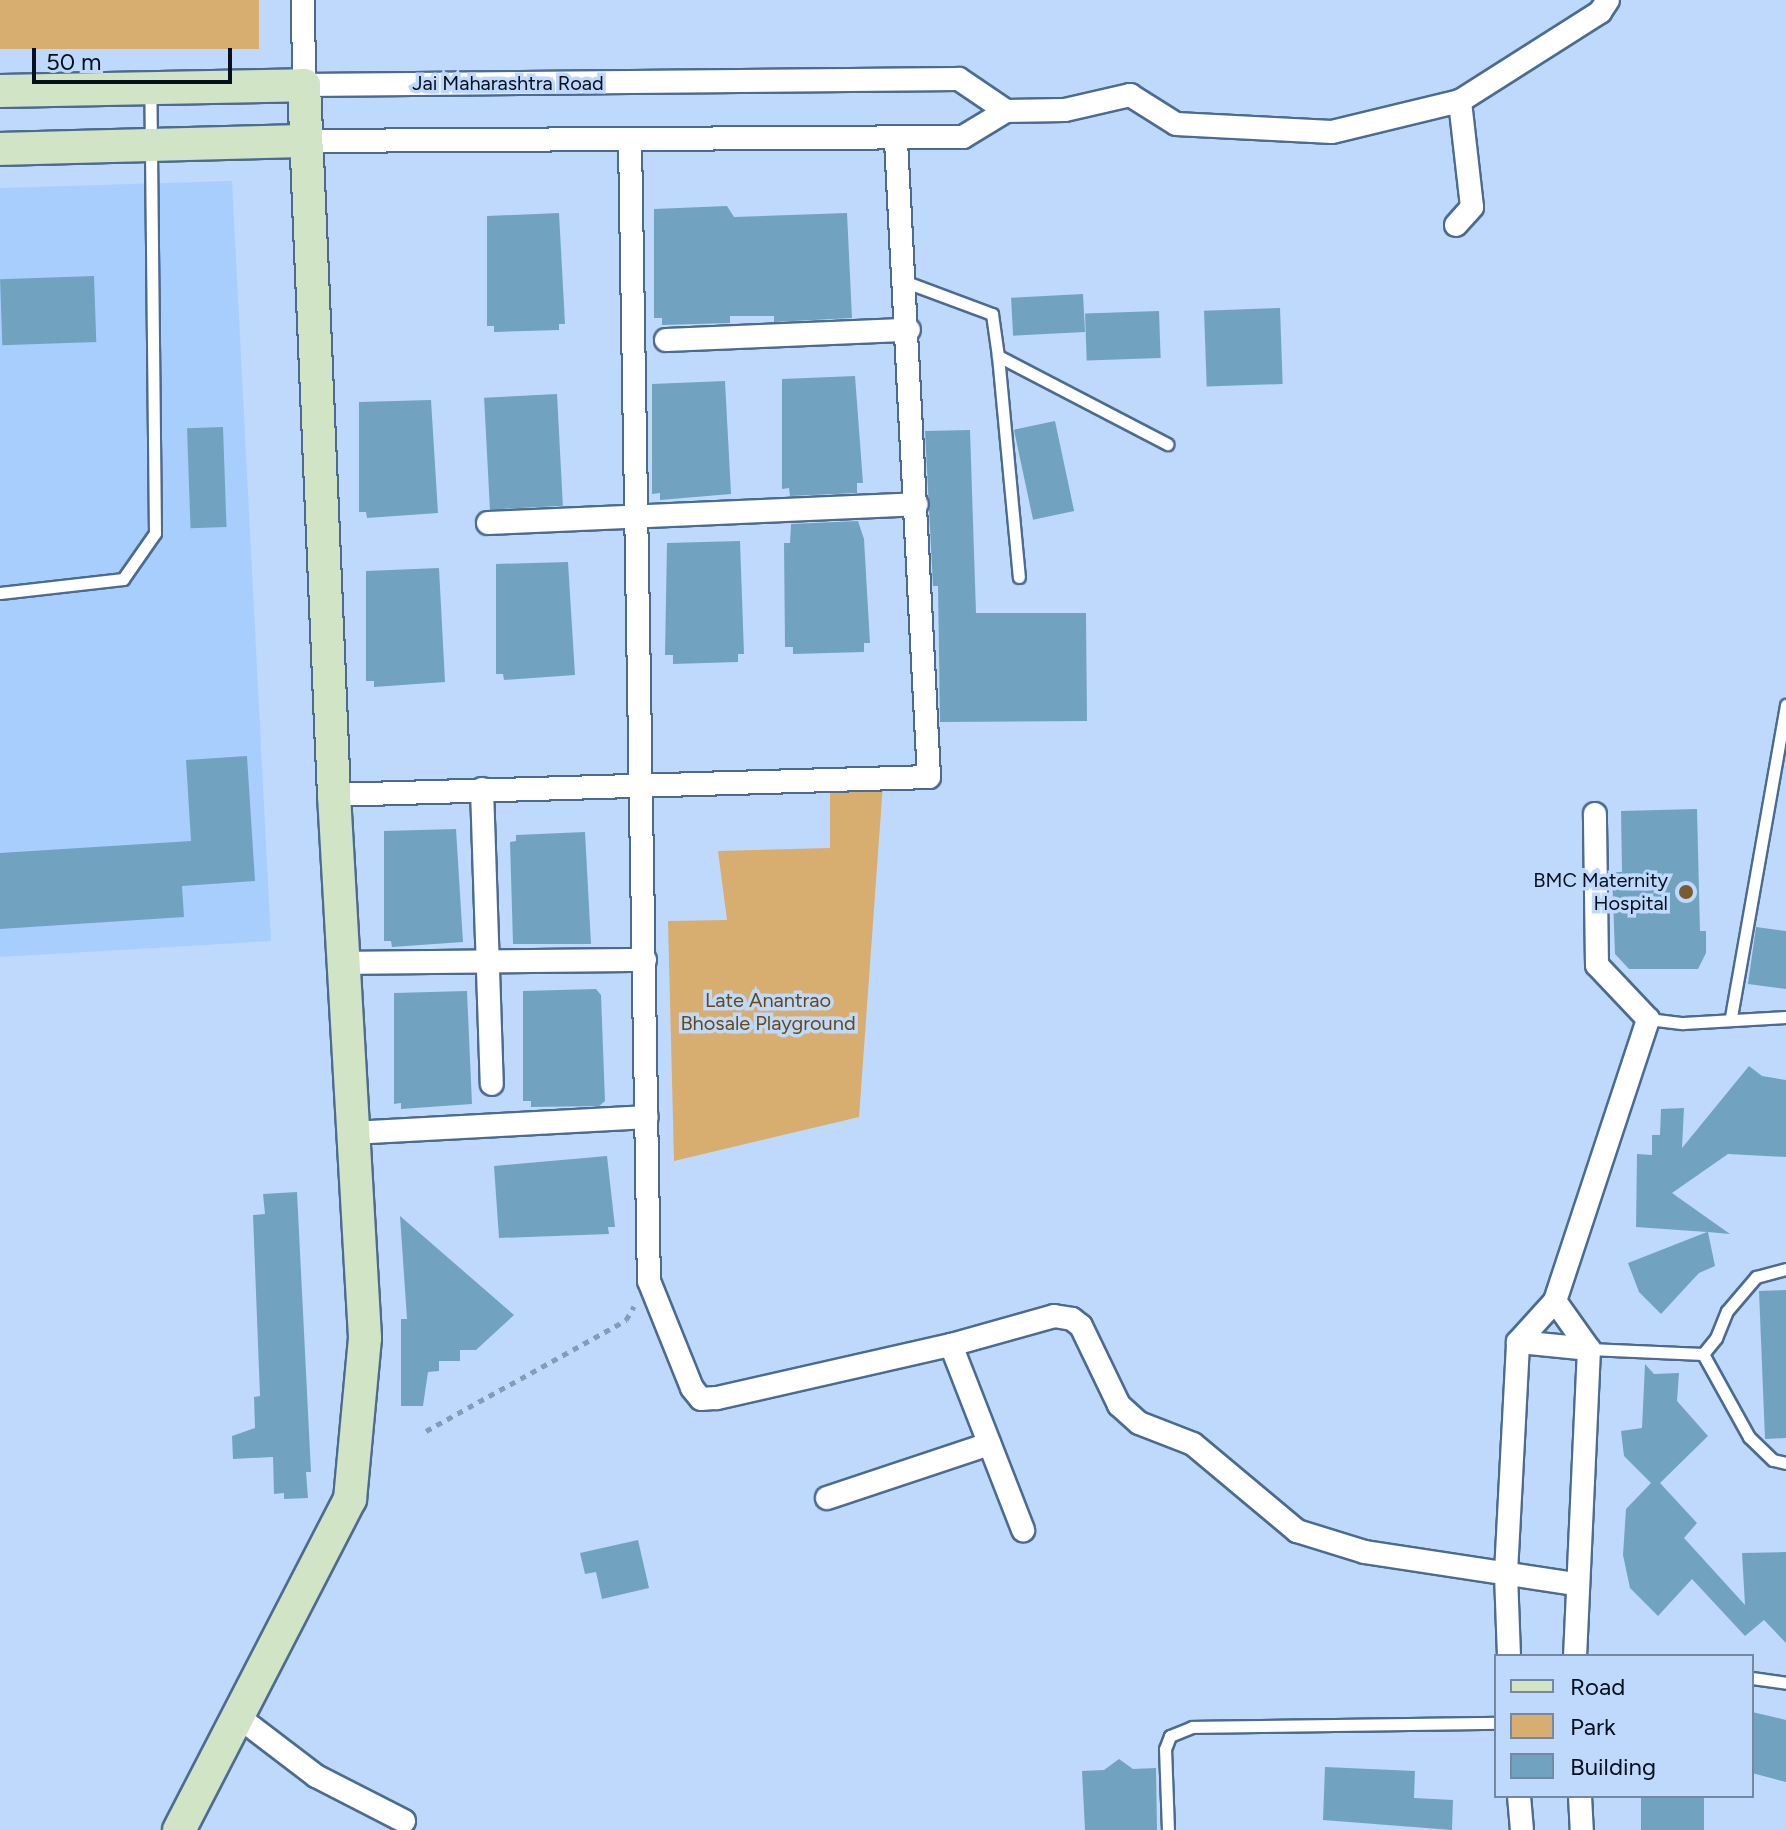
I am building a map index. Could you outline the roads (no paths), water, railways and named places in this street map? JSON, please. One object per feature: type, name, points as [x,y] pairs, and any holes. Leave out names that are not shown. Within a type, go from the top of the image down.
[{"type":"street","points":[[179,1830],[350,1499],[365,1338],[334,795],[305,141],[303,0]]},
{"type":"street","points":[[0,149],[305,141],[896,140],[963,137],[1006,111],[1065,110],[1130,95],[1176,124],[1332,132],[1460,101],[1600,12],[1608,0]]},
{"type":"street","name":"Jai Maharashtra Road","points":[[0,91],[959,79],[1006,111]]},
{"type":"street","points":[[1456,225],[1472,207],[1460,101]]},
{"type":"street","points":[[334,795],[643,782],[929,777],[909,330],[896,140]]},
{"type":"street","points":[[630,141],[649,1281],[692,1388],[701,1399],[951,1345],[1054,1316],[1072,1319],[1081,1326],[1119,1405],[1139,1423],[1193,1444],[1297,1531],[1365,1552],[1575,1584]]},
{"type":"street","points":[[666,340],[909,330]]},
{"type":"street","points":[[488,523],[917,504]]},
{"type":"street","points":[[482,789],[492,1084]]},
{"type":"street","points":[[1509,1654],[1506,1573],[1518,1342],[1555,1301],[1648,1019],[1597,965],[1595,814]]},
{"type":"street","points":[[344,963],[645,960]]},
{"type":"street","points":[[353,1133],[647,1117]]},
{"type":"street","points":[[1555,1301],[1589,1349],[1575,1584],[1574,1654]]},
{"type":"street","points":[[1518,1342],[1589,1349]]},
{"type":"street","points":[[951,1345],[1023,1530]]},
{"type":"street","points":[[827,1498],[989,1444]]},
{"type":"street","points":[[236,1715],[316,1776],[404,1821]]},
{"type":"street","points":[[1519,1798],[1522,1830]]},
{"type":"street","points":[[1580,1798],[1582,1830]]},
{"type":"lane","points":[[0,593],[123,579],[155,533],[150,88]]},
{"type":"lane","points":[[906,282],[992,314],[1019,577]]},
{"type":"lane","points":[[998,356],[1167,444]]},
{"type":"lane","points":[[1731,1017],[1786,705]]},
{"type":"lane","points":[[1648,1019],[1683,1023],[1731,1017],[1786,1017]]},
{"type":"lane","points":[[1703,1354],[1727,1311],[1756,1277],[1786,1269]]},
{"type":"lane","points":[[1589,1349],[1703,1354]]},
{"type":"lane","points":[[1703,1354],[1749,1437],[1773,1460],[1786,1463]]},
{"type":"lane","points":[[1754,1678],[1786,1683]]},
{"type":"lane","points":[[1168,1830],[1165,1749],[1170,1736],[1192,1727],[1494,1723]]},
{"type":"place","name":"BMC Maternity Hospital","points":[[1686,892]]},
{"type":"park label","name":"Late Anantrao Bhosale Playground","points":[[768,1012]]}]
